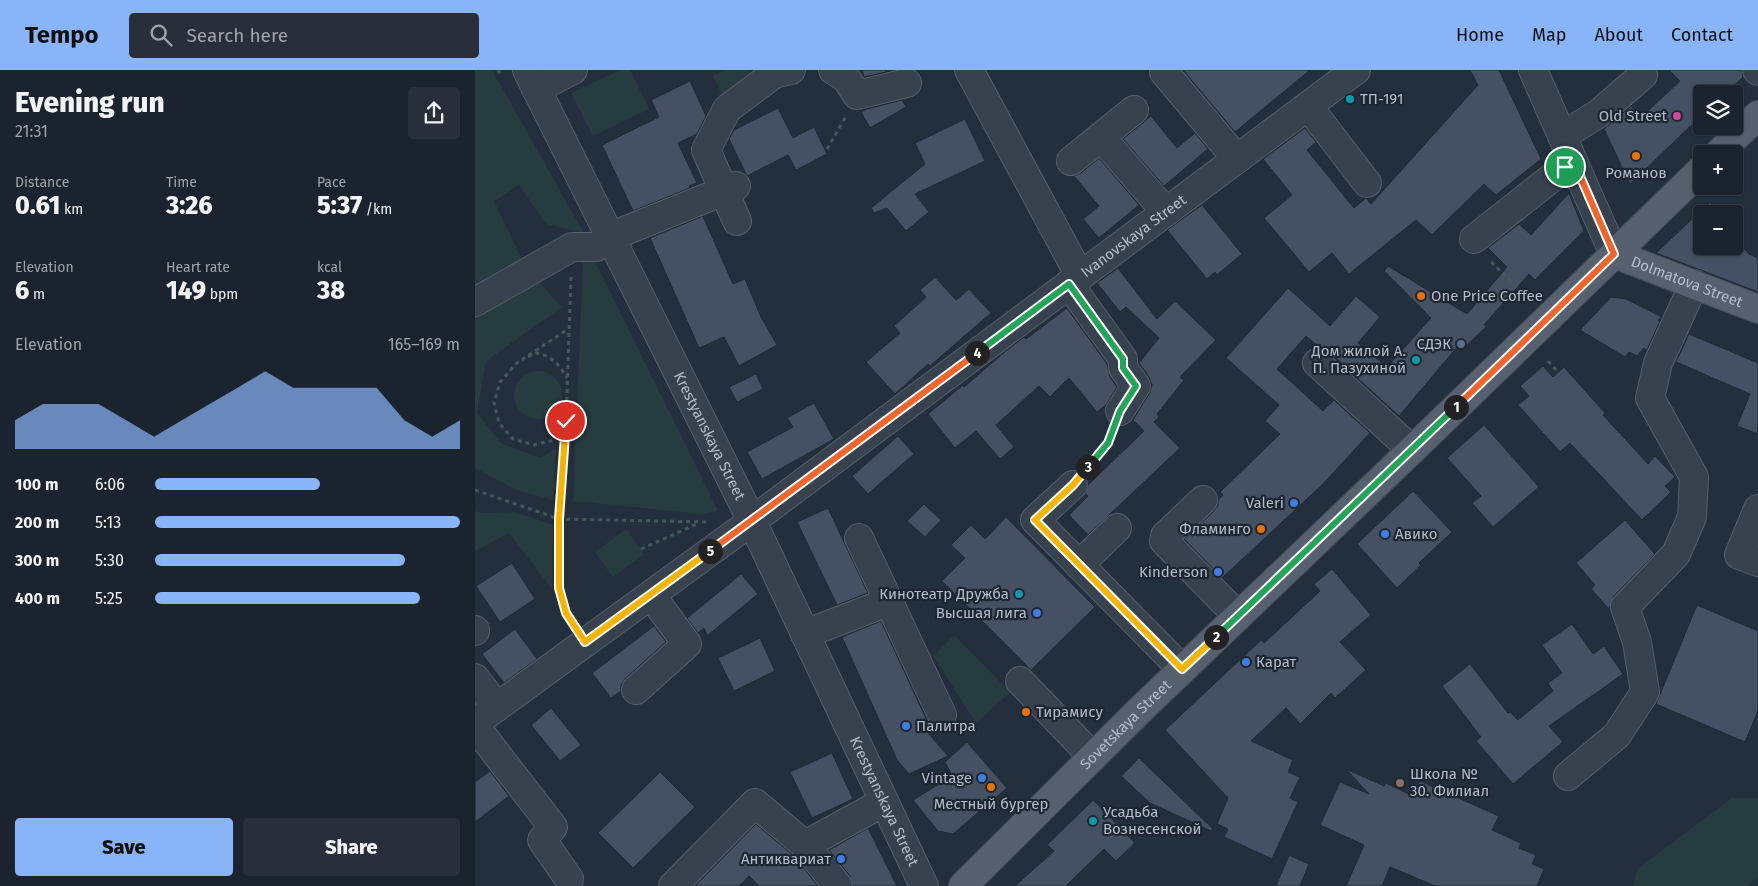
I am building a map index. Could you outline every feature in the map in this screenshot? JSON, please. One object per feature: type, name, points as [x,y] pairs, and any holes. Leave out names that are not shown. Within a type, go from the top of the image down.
[{"type":"main road","points":[[1727,145],[1758,115]]},
{"type":"main road","name":"Sovetskaya Street","points":[[963,886],[1182,669],[1412,450],[1693,178]]},
{"type":"main road","name":"Dolmatova Street","points":[[1614,254],[1758,309]]},
{"type":"street","points":[[531,80],[573,70]]},
{"type":"street","points":[[737,221],[729,188],[706,150],[727,109],[774,74],[791,70]]},
{"type":"street","points":[[833,70],[846,78],[857,96],[907,83]]},
{"type":"street","points":[[969,70],[1074,280],[1123,359],[1123,368],[1136,386],[1120,411]]},
{"type":"street","points":[[1166,70],[1164,72],[1236,165]]},
{"type":"street","points":[[1533,70],[1614,254]]},
{"type":"street","name":"Ivanovskaya Street","points":[[475,724],[752,521],[1166,212],[1207,189],[1308,106],[1342,74]]},
{"type":"street","points":[[1562,136],[1598,114],[1643,75]]},
{"type":"street","name":"Krestyanskaya Street","points":[[531,80],[752,521],[924,886]]},
{"type":"street","points":[[1308,106],[1367,183]]},
{"type":"street","points":[[1071,161],[1134,110]]},
{"type":"street","points":[[1101,137],[1166,212]]},
{"type":"street","points":[[1475,239],[1573,160]]},
{"type":"street","points":[[475,302],[572,248],[596,247],[627,230],[729,188]]},
{"type":"street","points":[[1568,776],[1617,735],[1645,692],[1637,642],[1625,607],[1676,554],[1692,517],[1694,477],[1650,398],[1658,363],[1694,284]]},
{"type":"street","points":[[1317,363],[1412,450]]},
{"type":"street","points":[[1073,485],[1035,520],[1182,669]]},
{"type":"street","points":[[1203,500],[1165,536],[1164,541],[1238,616]]},
{"type":"street","points":[[1758,509],[1739,555],[1758,562]]},
{"type":"street","points":[[1079,565],[1117,528]]},
{"type":"street","points":[[859,538],[941,715]]},
{"type":"street","points":[[636,690],[687,644],[651,595]]},
{"type":"street","points":[[805,634],[888,602]]},
{"type":"street","points":[[475,678],[497,707]]},
{"type":"street","points":[[1020,681],[1093,757]]},
{"type":"street","points":[[475,724],[553,827],[542,840],[569,879]]},
{"type":"street","points":[[805,845],[884,802]]},
{"type":"street","points":[[673,886],[755,803],[805,845],[838,886]]},
{"type":"path","points":[[827,149],[857,96]]},
{"type":"path","points":[[572,248],[566,421],[559,519],[559,588],[566,613],[585,642]]},
{"type":"path","points":[[1491,262],[1534,304]]},
{"type":"path","points":[[566,421],[554,440],[533,445],[513,439],[499,423],[494,403],[500,382],[517,364],[568,329]]},
{"type":"path","points":[[517,364],[536,353],[549,356],[560,367],[567,378]]},
{"type":"path","points":[[1549,361],[1558,372]]},
{"type":"path","points":[[1073,485],[1108,443],[1120,411]]},
{"type":"path","points":[[475,490],[559,519],[708,522]]},
{"type":"path","points":[[641,549],[700,522]]},
{"type":"green space","points":[[475,70],[492,70],[584,233],[546,224],[519,185],[494,201],[526,268],[562,307],[486,361],[477,413],[501,443],[540,458],[556,448],[553,500],[519,491],[475,468]]},
{"type":"green space","points":[[620,70],[630,70],[649,109],[593,136],[571,93]]},
{"type":"green space","points":[[725,70],[748,70],[755,85],[724,99],[713,76]]},
{"type":"green space","points":[[593,257],[718,511],[702,514],[573,501],[583,262]]},
{"type":"green space","points":[[538,371],[547,373],[555,378],[560,386],[562,395],[560,404],[555,412],[547,417],[538,419],[529,417],[521,412],[516,404],[514,395],[516,386],[521,378],[529,373]]},
{"type":"green space","points":[[475,511],[483,513],[515,512],[553,525],[552,589],[509,533],[475,551]]},
{"type":"green space","points":[[626,529],[644,554],[613,577],[595,552]]},
{"type":"green space","points":[[954,635],[1010,692],[976,723],[933,656]]},
{"type":"green space","points":[[1732,798],[1758,798],[1758,877],[1746,886],[1633,886],[1637,869]]},
{"type":"building","points":[[862,70],[885,70],[886,72],[864,77]]},
{"type":"building","points":[[1183,70],[1310,70],[1235,132]]},
{"type":"building","points":[[1470,70],[1499,70],[1541,159],[1496,195],[1484,184],[1432,235],[1416,220],[1349,274],[1332,253],[1309,272],[1264,218],[1292,195],[1263,159],[1305,128],[1316,142],[1307,150],[1354,208],[1366,198],[1371,204],[1478,85]]},
{"type":"building","points":[[1669,70],[1742,70],[1743,77],[1735,85],[1693,85],[1693,124],[1630,184],[1604,129],[1631,106],[1640,118],[1680,81]]},
{"type":"building","points":[[690,81],[706,116],[697,134],[678,143],[697,183],[689,186],[690,188],[633,211],[602,145],[659,117],[651,100]]},
{"type":"building","points":[[902,100],[906,107],[870,128],[861,112],[867,109]]},
{"type":"building","points":[[778,108],[793,138],[814,127],[827,154],[796,170],[788,155],[747,176],[729,139],[734,130]]},
{"type":"building","points":[[1151,116],[1177,148],[1195,133],[1208,149],[1164,186],[1123,139]]},
{"type":"building","points":[[965,119],[985,161],[915,194],[929,212],[906,231],[887,208],[874,213],[871,208],[925,164],[915,143]]},
{"type":"building","points":[[1099,158],[1139,205],[1099,238],[1083,219],[1099,206],[1074,176],[1081,173]]},
{"type":"building","points":[[1569,193],[1584,231],[1535,280],[1529,274],[1484,325],[1487,326],[1462,350],[1458,346],[1399,416],[1328,351],[1320,348],[1306,336],[1277,369],[1323,411],[1334,400],[1370,433],[1322,485],[1222,578],[1184,539],[1214,511],[1218,505],[1218,500],[1223,495],[1220,492],[1280,434],[1265,421],[1279,405],[1226,358],[1288,288],[1330,326],[1356,296],[1380,317],[1358,343],[1387,367],[1431,318],[1384,271],[1388,266],[1467,314],[1507,267],[1488,248],[1519,224],[1531,235]]},
{"type":"building","points":[[1202,205],[1242,254],[1217,275],[1215,272],[1207,279],[1167,230]]},
{"type":"building","points":[[703,216],[733,284],[745,279],[761,317],[777,345],[739,366],[724,337],[699,348],[650,238]]},
{"type":"building","points":[[1693,218],[1693,255],[1743,255],[1743,248],[1749,254],[1758,258],[1758,292],[1656,253]]},
{"type":"building","points":[[1118,268],[1157,319],[1175,301],[1216,340],[1180,377],[1184,380],[1157,414],[1159,417],[1154,422],[1180,448],[1088,535],[1069,515],[1088,496],[1085,494],[1088,485],[1144,431],[1133,420],[1149,394],[1152,385],[1139,363],[1159,338],[1126,307],[1120,312],[1097,283]]},
{"type":"building","points":[[935,277],[956,300],[969,289],[991,313],[930,366],[928,364],[895,394],[866,362],[900,333],[894,326],[926,297],[920,290]]},
{"type":"building","points":[[1611,297],[1626,299],[1662,317],[1658,320],[1660,321],[1647,350],[1644,348],[1637,356],[1629,352],[1625,357],[1580,330]]},
{"type":"building","points":[[1067,308],[1107,364],[1110,377],[1117,387],[1106,405],[1097,412],[1069,378],[1050,397],[1039,386],[996,425],[1014,447],[1000,459],[976,431],[955,448],[928,414],[1024,337],[1026,339]]},
{"type":"building","points":[[1689,334],[1758,363],[1758,434],[1737,426],[1750,394],[1676,362]]},
{"type":"building","points":[[1543,366],[1553,377],[1564,367],[1605,413],[1603,415],[1648,464],[1655,456],[1675,477],[1665,486],[1671,492],[1642,520],[1570,443],[1560,452],[1518,405],[1529,396],[1520,386]]},
{"type":"building","points":[[756,374],[763,389],[737,402],[729,387]]},
{"type":"building","points":[[814,403],[834,439],[762,479],[747,452],[793,427],[787,418]]},
{"type":"building","points":[[1484,425],[1539,487],[1493,527],[1472,503],[1481,496],[1447,458]]},
{"type":"building","points":[[898,436],[914,454],[868,494],[852,476]]},
{"type":"building","points":[[1413,491],[1452,532],[1419,563],[1421,565],[1397,588],[1357,544]]},
{"type":"building","points":[[924,504],[941,520],[925,537],[907,521]]},
{"type":"building","points":[[828,508],[868,593],[837,605],[797,522]]},
{"type":"building","name":"Кинотеатр Дружба","points":[[1006,517],[1095,607],[1031,670],[942,581],[965,558],[951,545],[971,525],[985,539]]},
{"type":"building","points":[[1625,520],[1655,554],[1614,596],[1609,609],[1591,589],[1595,585],[1576,563]]},
{"type":"building","points":[[512,563],[535,599],[500,622],[476,586]]},
{"type":"building","points":[[1332,569],[1371,615],[1340,642],[1366,670],[1335,698],[1331,693],[1300,724],[1286,708],[1251,741],[1293,760],[1288,772],[1300,777],[1290,798],[1298,802],[1272,859],[1224,837],[1228,829],[1217,824],[1228,798],[1165,730],[1261,640],[1264,643],[1320,591],[1314,584]]},
{"type":"building","points":[[741,574],[758,594],[707,636],[704,628],[698,633],[687,618]]},
{"type":"building","points":[[1697,605],[1758,631],[1758,711],[1745,742],[1656,704]]},
{"type":"building","points":[[881,621],[928,723],[922,726],[948,756],[909,774],[897,760],[842,637]]},
{"type":"building","points":[[1572,624],[1593,654],[1604,646],[1623,674],[1549,726],[1563,742],[1513,784],[1476,741],[1481,737],[1442,686],[1470,664],[1508,713],[1510,712],[1518,720],[1553,691],[1548,683],[1562,673],[1542,645]]},
{"type":"building","points":[[654,626],[666,642],[626,678],[621,685],[621,691],[611,698],[592,673]]},
{"type":"building","points":[[515,629],[537,659],[504,683],[482,654]]},
{"type":"building","points":[[760,638],[775,671],[734,691],[718,658]]},
{"type":"building","points":[[551,708],[581,745],[560,761],[531,725]]},
{"type":"building","points":[[967,742],[1007,788],[953,834],[938,831],[913,800],[952,776],[945,762]]},
{"type":"building","points":[[832,753],[853,799],[812,818],[790,772]]},
{"type":"building","points":[[1139,758],[1213,829],[1211,831],[1150,803],[1121,776]]},
{"type":"building","points":[[1346,769],[1384,786],[1386,783],[1413,796],[1420,781],[1499,816],[1492,830],[1521,843],[1519,848],[1536,855],[1532,864],[1544,869],[1537,886],[1435,886],[1390,867],[1382,886],[1346,886],[1364,845],[1320,825],[1340,782],[1369,794]]},
{"type":"building","points":[[490,771],[509,796],[475,822],[475,782]]},
{"type":"building","points":[[660,772],[695,807],[633,868],[598,833]]},
{"type":"building","name":"Усадьба Вознесенской","points":[[1093,800],[1135,843],[1116,861],[1104,849],[1066,886],[1015,886],[1054,851],[1047,845]]},
{"type":"building","points":[[756,824],[794,856],[818,886],[759,886],[749,876],[739,886],[695,886]]},
{"type":"building","points":[[868,828],[897,886],[853,886],[850,876],[829,850]]},
{"type":"building","points":[[1289,855],[1309,864],[1300,886],[1276,886]]},
{"type":"place","name":"ТП-191","points":[[1350,99]]},
{"type":"place","name":"Old Street","points":[[1677,116]]},
{"type":"place","name":"Романов","points":[[1636,156]]},
{"type":"place","name":"One Price Coffee","points":[[1421,296]]},
{"type":"place","name":"СДЭК","points":[[1461,344]]},
{"type":"place","name":"Дом жилой А. П. Пазухиной","points":[[1416,360]]},
{"type":"place","name":"Valeri","points":[[1294,503]]},
{"type":"place","name":"Фламинго","points":[[1261,529]]},
{"type":"place","name":"Авико","points":[[1385,534]]},
{"type":"place","name":"Kinderson","points":[[1218,572]]},
{"type":"place","name":"Кинотеатр Дружба","points":[[1019,594]]},
{"type":"place","name":"Высшая лига","points":[[1037,613]]},
{"type":"place","name":"Карат","points":[[1246,662]]},
{"type":"place","name":"Тирамису","points":[[1026,712]]},
{"type":"place","name":"Палитра","points":[[906,726]]},
{"type":"place","name":"Vintage","points":[[982,778]]},
{"type":"place","name":"Школа № 30. Филиал","points":[[1400,783]]},
{"type":"place","name":"Местный бургер","points":[[991,787]]},
{"type":"place","name":"Усадьба Вознесенской","points":[[1093,821]]},
{"type":"place","name":"Антиквариат","points":[[841,859]]},
{"type":"route","points":[[566,421],[559,519],[559,588],[566,613],[585,642],[752,521],[1069,284],[1123,359],[1123,368],[1136,386],[1120,411],[1108,443],[1073,485],[1035,520],[1182,669],[1614,254],[1573,160],[1565,167]]}]
